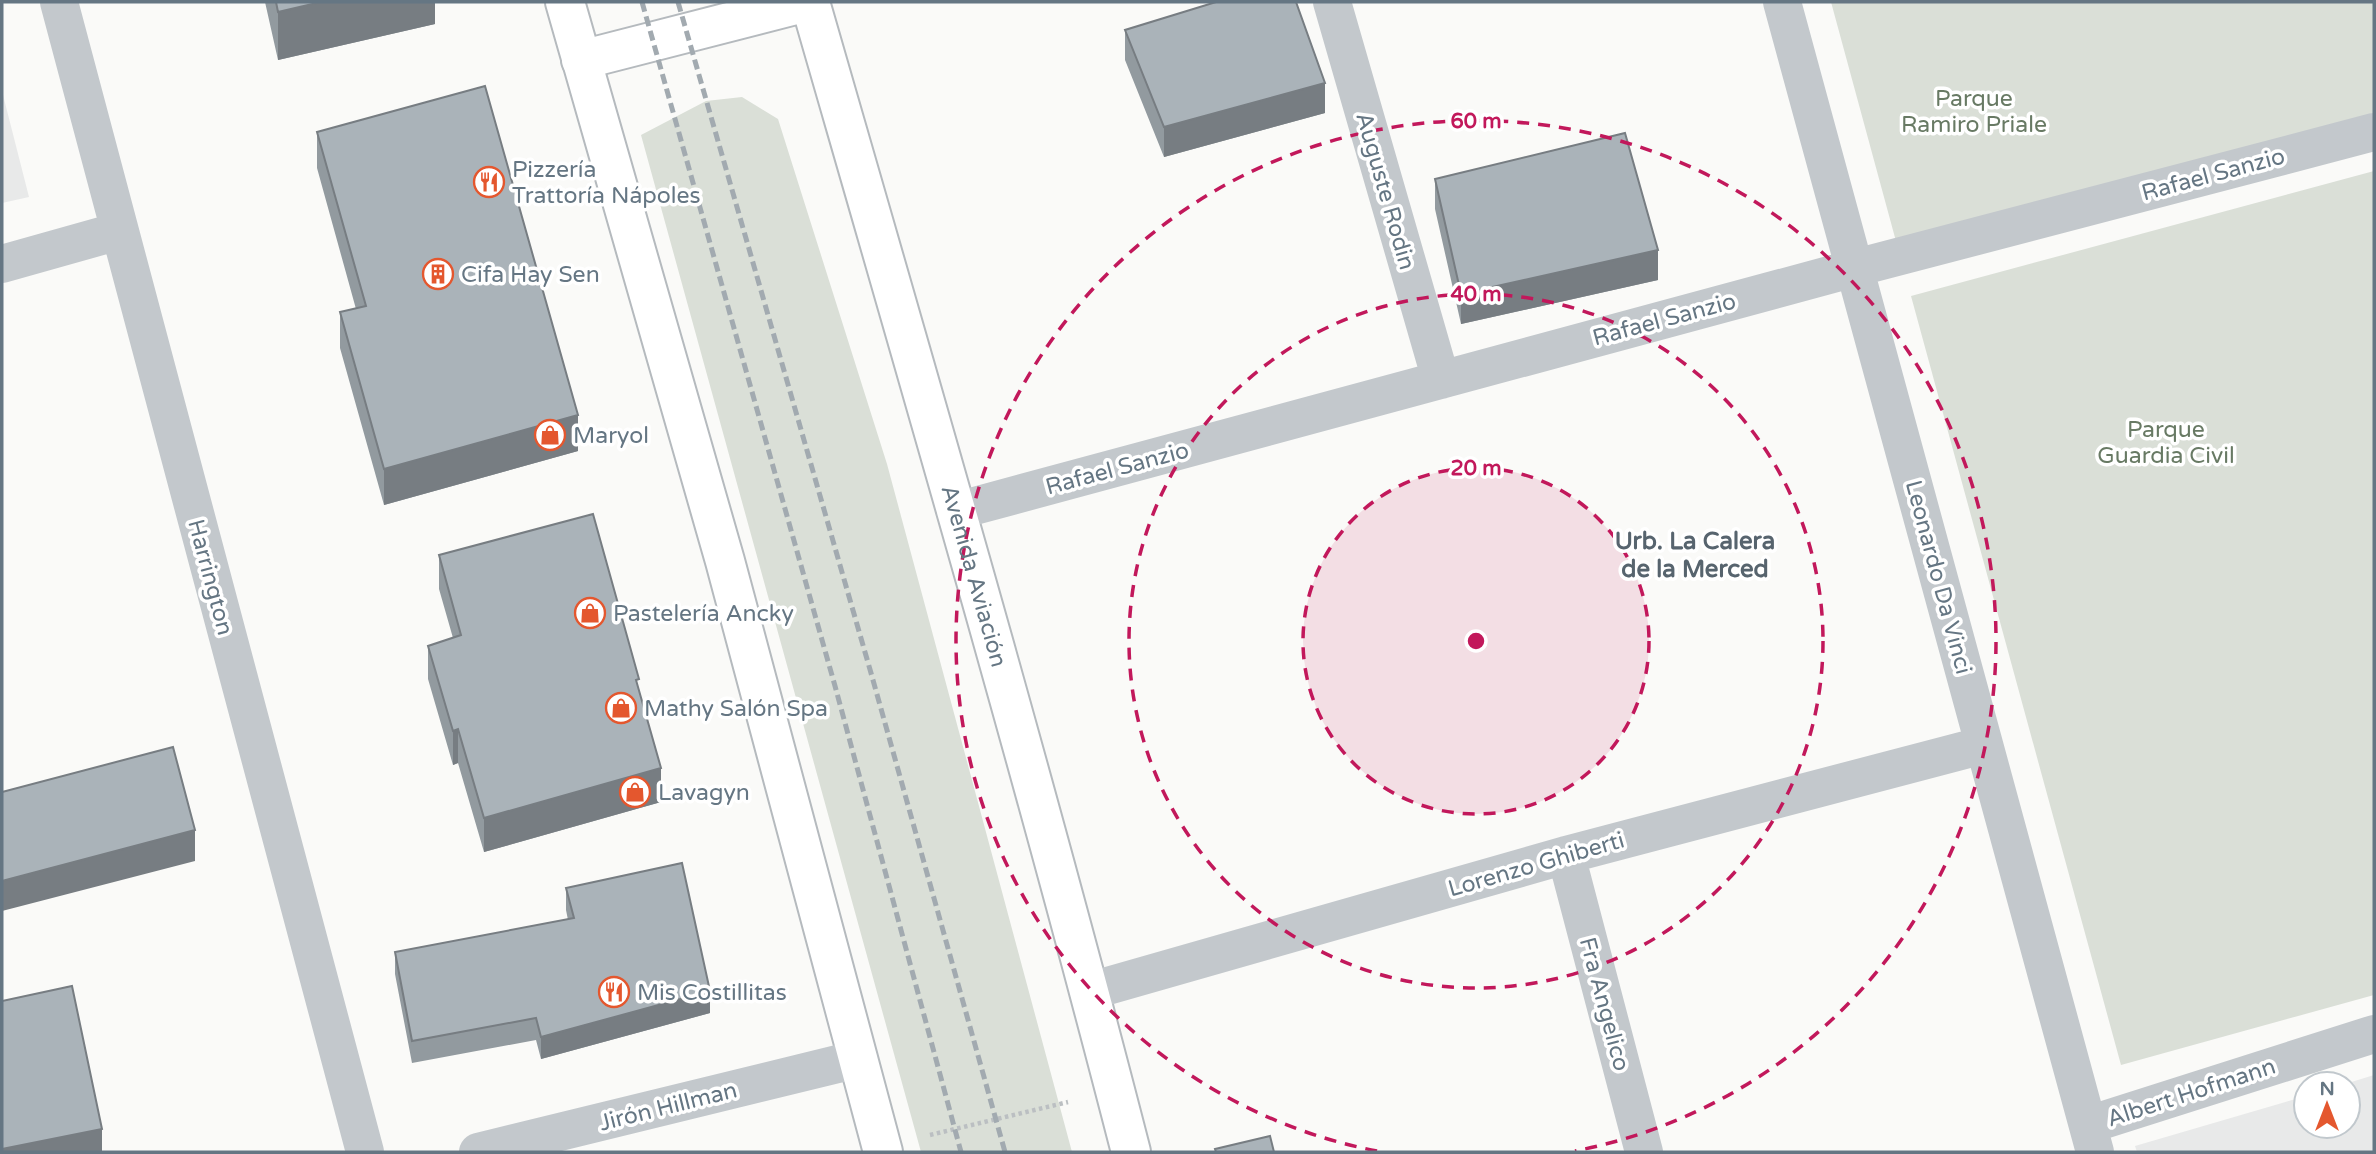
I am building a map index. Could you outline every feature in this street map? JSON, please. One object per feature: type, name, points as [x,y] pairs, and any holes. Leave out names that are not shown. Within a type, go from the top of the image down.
[{"type":"main road","points":[[565,2],[724,561],[882,1149]]},
{"type":"main road","points":[[581,61],[808,2]]},
{"type":"main road","name":"Avenida Aviación","points":[[808,2],[956,511],[1090,991],[1131,1152]]},
{"type":"street","name":"Harrington","points":[[59,2],[365,1152]]},
{"type":"street","name":"Auguste Rodin","points":[[1332,2],[1441,380]]},
{"type":"street","name":"Leonardo Da Vinci","points":[[1782,2],[2091,1139]]},
{"type":"street","name":"Rafael Sanzio","points":[[956,511],[1855,268],[2374,132]]},
{"type":"street","points":[[2,264],[119,231]]},
{"type":"street","name":"Lorenzo Ghiberti","points":[[1090,991],[1566,855],[1984,744]]},
{"type":"street","name":"Fra Angelico","points":[[1566,855],[1644,1152]]},
{"type":"street","name":"Albert Hofmann","points":[[2091,1139],[2374,1034]]},
{"type":"street","name":"Jirón Hillman","points":[[478,1152],[858,1059]]},
{"type":"path","points":[[882,1149],[1115,1091]]},
{"type":"shaded area","points":[[2,91],[29,197],[2,203]]},
{"type":"shaded area","points":[[2374,1075],[2374,1152],[2137,1152],[2135,1146],[2292,1100],[2292,1140],[2362,1140],[2362,1079]]},
{"type":"green space","name":"Parque Ramiro Priale","points":[[1831,2],[2374,2],[2374,116],[1897,245]]},
{"type":"green space","points":[[742,97],[778,119],[887,464],[1072,1152],[921,1152],[641,135],[706,101]]},
{"type":"green space","name":"Parque Guardia Civil","points":[[2374,171],[2374,995],[2121,1065],[1911,296]]},
{"type":"building","points":[[276,2],[321,2],[278,12]]},
{"type":"building","points":[[1216,2],[1296,2],[1325,83],[1164,127],[1125,30]]},
{"type":"building","points":[[485,86],[578,415],[384,469],[340,312],[366,306],[317,132]]},
{"type":"building","points":[[1625,133],[1658,250],[1461,294],[1435,179]]},
{"type":"building","points":[[593,514],[661,768],[484,818],[458,729],[453,731],[428,646],[461,635],[439,555]]},
{"type":"building","points":[[173,747],[195,830],[2,881],[2,792]]},
{"type":"building","points":[[682,863],[710,991],[541,1037],[536,1018],[412,1041],[395,952],[574,918],[566,888]]},
{"type":"building","points":[[72,986],[102,1129],[2,1149],[2,1001]]},
{"type":"building","points":[[1270,1136],[1274,1152],[1216,1152],[1215,1149]]},
{"type":"railway","points":[[642,2],[835,686],[961,1152]]},
{"type":"railway","points":[[678,2],[871,673],[1005,1152]]},
{"type":"place","name":"Pizzería Trattoría Nápoles","points":[[489,182]]},
{"type":"place","name":"Cifa Hay Sen","points":[[438,274]]},
{"type":"place","name":"Maryol","points":[[550,435]]},
{"type":"place","name":"Pastelería Ancky","points":[[590,613]]},
{"type":"place","name":"Mathy Salón Spa","points":[[621,708]]},
{"type":"place","name":"Lavagyn","points":[[635,792]]},
{"type":"place","name":"Mis Costillitas","points":[[614,992]]},
{"type":"district","name":"Urb. La Calera de la Merced","points":[[1695,555]]}]
